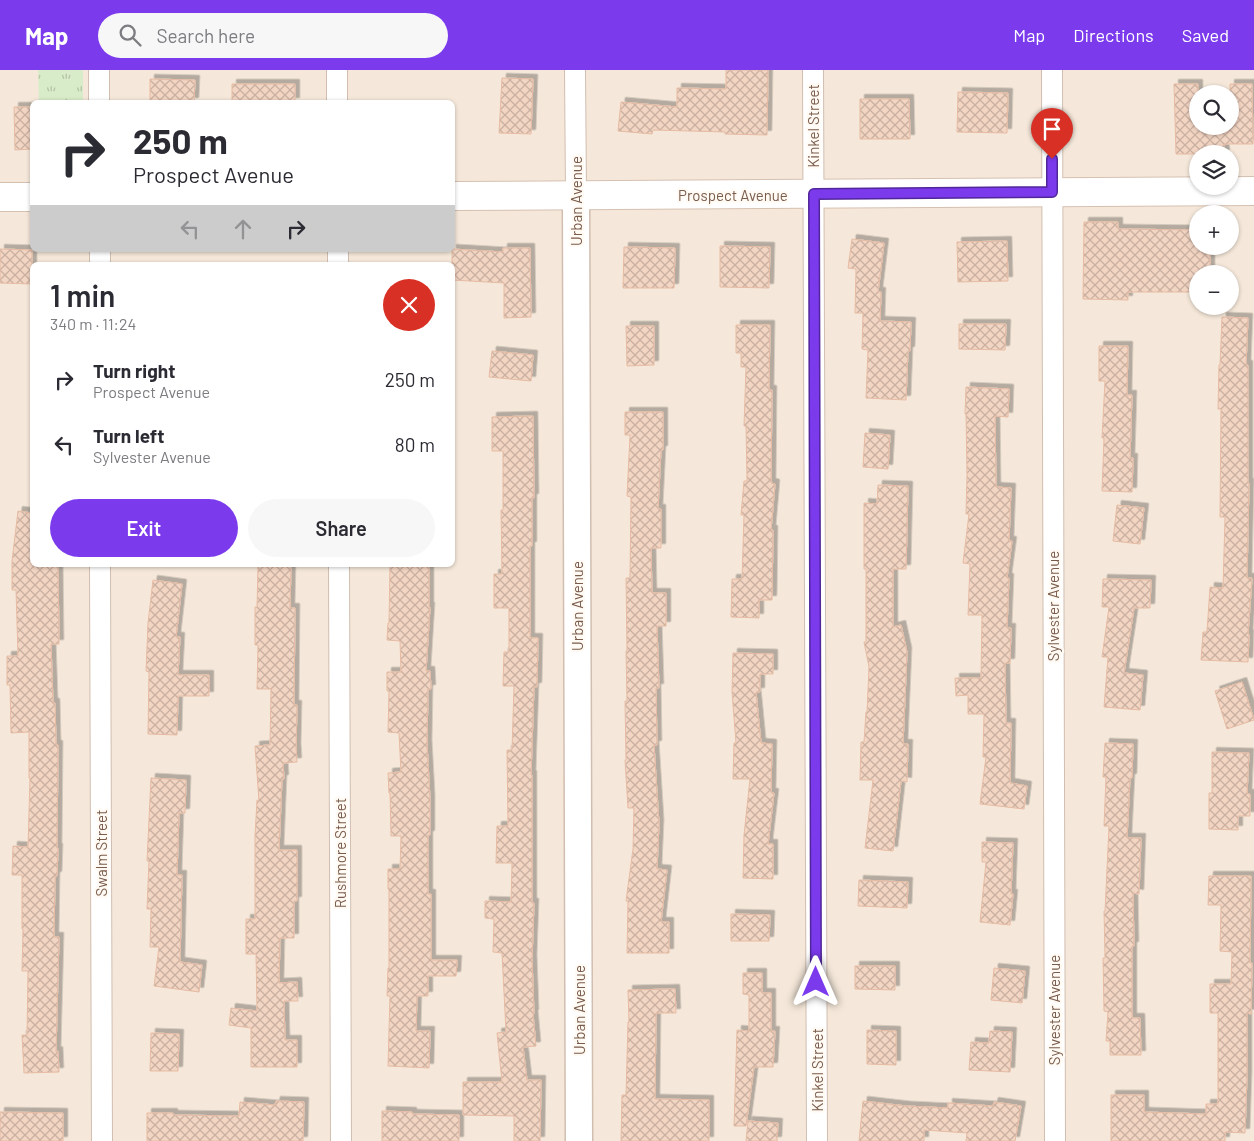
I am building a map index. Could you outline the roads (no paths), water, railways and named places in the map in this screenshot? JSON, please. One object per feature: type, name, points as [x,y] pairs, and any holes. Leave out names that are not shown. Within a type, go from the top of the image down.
[{"type":"main road","name":"Prospect Avenue","points":[[455,196],[1254,191]]},
{"type":"main road","points":[[0,197],[30,197]]},
{"type":"street","points":[[99,70],[99,100]]},
{"type":"street","points":[[337,70],[337,100]]},
{"type":"street","name":"Urban Avenue","points":[[575,70],[579,1141]]},
{"type":"street","name":"Kinkel Street","points":[[813,70],[817,1141]]},
{"type":"street","name":"Sylvester Avenue","points":[[1052,70],[1055,1141]]},
{"type":"street","name":"Swalm Street","points":[[100,567],[102,1141]]},
{"type":"street","name":"Rushmore Street","points":[[339,567],[341,1141]]}]
